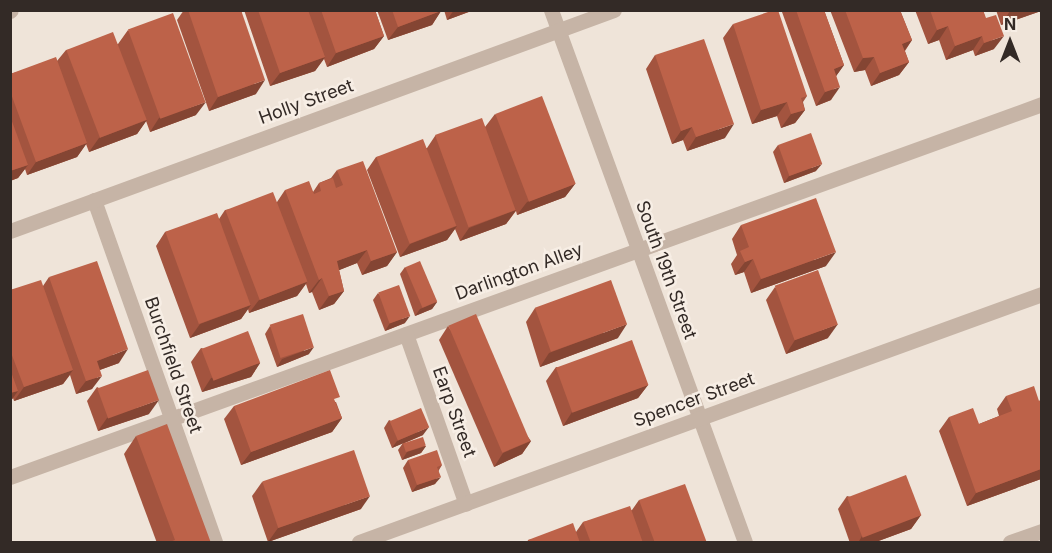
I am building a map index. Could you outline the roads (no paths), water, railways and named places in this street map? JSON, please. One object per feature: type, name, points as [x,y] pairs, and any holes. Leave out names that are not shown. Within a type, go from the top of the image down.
[{"type":"street","name":"South 19th Street","points":[[551,10],[745,543]]},
{"type":"street","name":"Holly Street","points":[[10,231],[614,10]]},
{"type":"street","name":"Darlington Alley","points":[[10,477],[1041,104]]},
{"type":"street","name":"Burchfield Street","points":[[94,200],[214,543]]},
{"type":"street","name":"Spencer Street","points":[[359,543],[1041,294]]},
{"type":"street","name":"Earp Street","points":[[406,334],[466,504]]},
{"type":"street","points":[[1010,543],[1041,531]]}]
